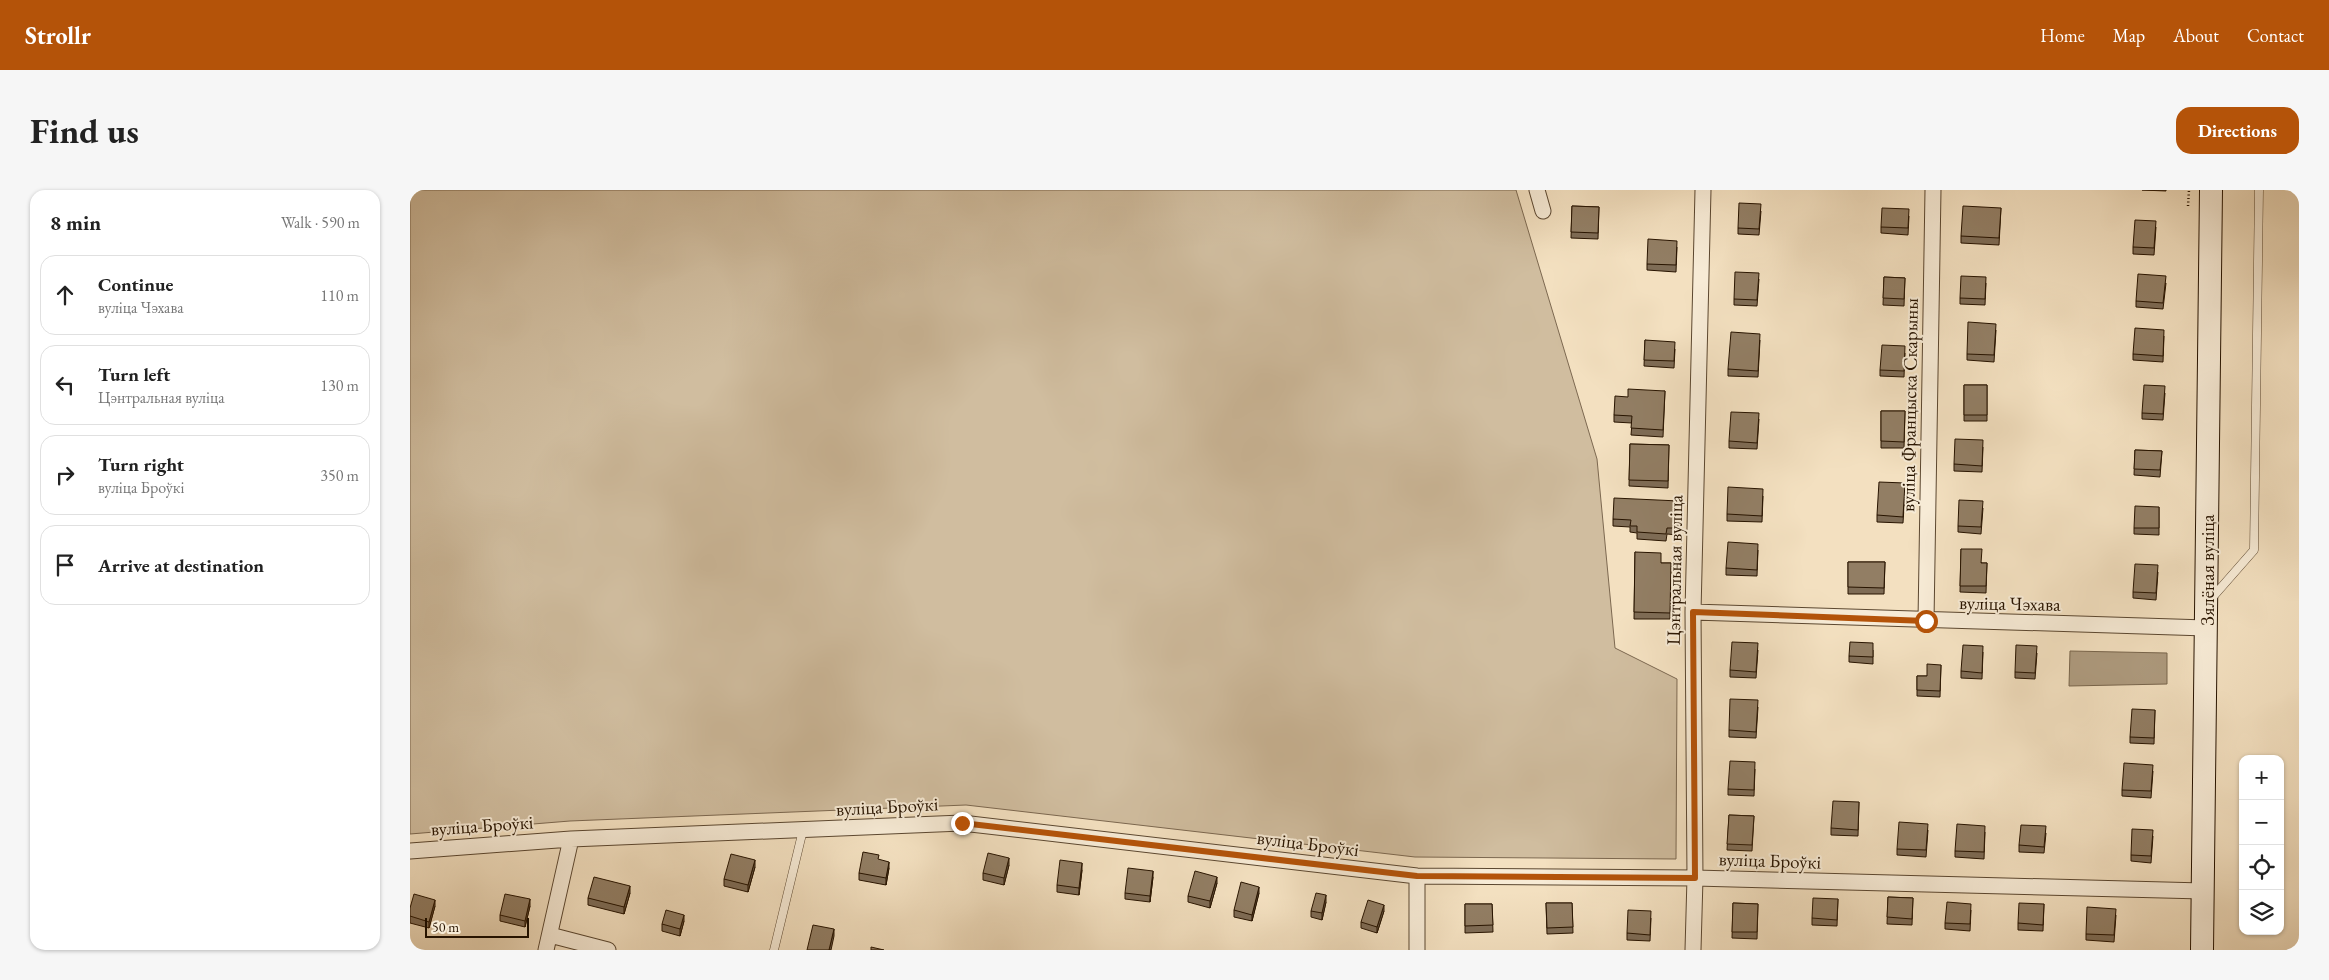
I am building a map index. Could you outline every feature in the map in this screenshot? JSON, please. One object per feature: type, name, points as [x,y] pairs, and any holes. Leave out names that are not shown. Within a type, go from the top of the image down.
[{"type":"main road","name":"Зялёная вуліца","points":[[2202,950],[2211,190]]},
{"type":"street","points":[[1537,190],[1543,211]]},
{"type":"street","name":"Цэнтральная вуліца","points":[[1693,950],[1695,878],[1693,612],[1703,190]]},
{"type":"street","name":"вуліца Францыска Скарыны","points":[[1926,621],[1933,190]]},
{"type":"street","name":"вуліца Чэхава","points":[[1693,612],[1926,621],[2206,628]]},
{"type":"street","name":"вуліца Броўкі","points":[[410,850],[571,839],[962,823],[1417,876],[1695,878],[2203,891]]},
{"type":"street","points":[[546,950],[571,839]]},
{"type":"street","points":[[1417,876],[1417,950]]},
{"type":"street","points":[[550,935],[608,950]]},
{"type":"lane","points":[[2207,604],[2254,550],[2259,190]]},
{"type":"lane","points":[[774,950],[803,830]]},
{"type":"path","points":[[2188,206],[2189,190]]},
{"type":"shaded area","points":[[410,190],[1516,190],[1597,459],[1615,648],[1677,679],[1676,859],[1415,857],[966,805],[570,821],[410,834]]},
{"type":"shaded area","points":[[2070,651],[2167,653],[2167,684],[2069,686]]},
{"type":"building","points":[[1739,203],[1761,204],[1759,229],[1738,228]]},
{"type":"building","points":[[1572,206],[1599,207],[1598,233],[1571,232]]},
{"type":"building","points":[[1963,206],[2001,208],[1999,238],[1961,236]]},
{"type":"building","points":[[1882,208],[1909,209],[1908,228],[1881,227]]},
{"type":"building","points":[[2135,220],[2156,221],[2154,248],[2133,247]]},
{"type":"building","points":[[1648,239],[1677,241],[1676,265],[1647,264]]},
{"type":"building","points":[[1735,272],[1759,273],[1757,300],[1734,299]]},
{"type":"building","points":[[2138,274],[2166,276],[2163,303],[2136,301]]},
{"type":"building","points":[[1961,276],[1986,277],[1985,299],[1960,298]]},
{"type":"building","points":[[1884,277],[1905,278],[1904,299],[1883,298]]},
{"type":"building","points":[[1968,322],[1996,324],[1994,355],[1967,354]]},
{"type":"building","points":[[2135,328],[2164,330],[2163,356],[2133,354]]},
{"type":"building","points":[[1731,332],[1760,334],[1758,371],[1728,369]]},
{"type":"building","points":[[1645,340],[1675,342],[1674,361],[1644,360]]},
{"type":"building","points":[[1882,345],[1905,346],[1904,371],[1880,370]]},
{"type":"building","points":[[1964,385],[1987,385],[1987,415],[1964,415]]},
{"type":"building","points":[[2144,385],[2165,386],[2163,414],[2142,413]]},
{"type":"building","points":[[1628,389],[1665,391],[1663,430],[1631,428],[1632,416],[1614,415],[1615,396],[1628,397]]},
{"type":"building","points":[[1881,411],[1905,411],[1904,442],[1881,441]]},
{"type":"building","points":[[1731,412],[1759,413],[1757,443],[1729,441]]},
{"type":"building","points":[[1955,439],[1983,440],[1982,466],[1954,464]]},
{"type":"building","points":[[1630,444],[1669,445],[1668,481],[1629,480]]},
{"type":"building","points":[[2135,450],[2162,451],[2160,470],[2134,469]]},
{"type":"building","points":[[1879,482],[1905,483],[1903,517],[1877,515]]},
{"type":"building","points":[[1728,487],[1763,489],[1762,516],[1727,514]]},
{"type":"building","points":[[1614,498],[1679,501],[1678,528],[1667,528],[1666,534],[1637,532],[1637,526],[1630,526],[1631,520],[1613,519]]},
{"type":"building","points":[[1959,500],[1983,501],[1981,527],[1958,526]]},
{"type":"building","points":[[2135,506],[2159,507],[2159,528],[2134,528]]},
{"type":"building","points":[[1728,542],[1758,544],[1757,570],[1726,568]]},
{"type":"building","points":[[1961,549],[1982,549],[1981,563],[1987,563],[1986,586],[1960,586]]},
{"type":"building","points":[[1635,552],[1661,553],[1661,563],[1671,563],[1670,613],[1634,612]]},
{"type":"building","points":[[1848,562],[1885,562],[1884,588],[1848,587]]},
{"type":"building","points":[[2135,564],[2158,565],[2156,593],[2133,592]]},
{"type":"building","points":[[1732,642],[1758,643],[1756,672],[1730,670]]},
{"type":"building","points":[[1850,642],[1873,643],[1873,657],[1849,656]]},
{"type":"building","points":[[1963,645],[1983,646],[1982,673],[1961,671]]},
{"type":"building","points":[[2016,645],[2037,646],[2035,673],[2015,672]]},
{"type":"building","points":[[1927,664],[1941,665],[1940,691],[1917,690],[1917,676],[1927,676]]},
{"type":"building","points":[[1730,699],[1758,700],[1756,732],[1729,730]]},
{"type":"building","points":[[2132,709],[2155,710],[2154,738],[2130,737]]},
{"type":"building","points":[[1730,761],[1755,762],[1754,790],[1728,789]]},
{"type":"building","points":[[2124,763],[2153,765],[2151,791],[2122,790]]},
{"type":"building","points":[[1833,801],[1859,802],[1858,830],[1831,828]]},
{"type":"building","points":[[1729,815],[1754,816],[1752,845],[1727,844]]},
{"type":"building","points":[[1899,822],[1928,824],[1926,850],[1897,849]]},
{"type":"building","points":[[1957,824],[1985,826],[1984,852],[1955,851]]},
{"type":"building","points":[[2021,825],[2046,826],[2044,847],[2019,845]]},
{"type":"building","points":[[2132,829],[2153,830],[2151,856],[2131,855]]},
{"type":"building","points":[[863,852],[879,855],[878,859],[889,862],[886,878],[859,873]]},
{"type":"building","points":[[988,853],[1009,858],[1004,878],[983,873]]},
{"type":"building","points":[[731,854],[755,860],[748,885],[724,879]]},
{"type":"building","points":[[1060,860],[1082,863],[1079,888],[1057,885]]},
{"type":"building","points":[[1128,868],[1153,871],[1150,896],[1125,893]]},
{"type":"building","points":[[1195,871],[1217,877],[1210,901],[1188,896]]},
{"type":"building","points":[[594,877],[630,886],[624,907],[588,898]]},
{"type":"building","points":[[1241,882],[1259,887],[1252,915],[1234,910]]},
{"type":"building","points":[[1316,893],[1326,895],[1322,913],[1311,911]]},
{"type":"building","points":[[414,894],[435,900],[429,922],[410,916]]},
{"type":"building","points":[[505,894],[530,899],[525,921],[500,915]]},
{"type":"building","points":[[1888,897],[1913,898],[1912,919],[1887,917]]},
{"type":"building","points":[[1813,898],[1838,899],[1837,920],[1812,918]]},
{"type":"building","points":[[1368,900],[1384,905],[1377,927],[1361,922]]},
{"type":"building","points":[[1947,902],[1971,904],[1970,924],[1945,923]]},
{"type":"building","points":[[1546,903],[1572,903],[1573,927],[1547,928]]},
{"type":"building","points":[[1733,903],[1758,904],[1757,932],[1732,932]]},
{"type":"building","points":[[2019,903],[2044,904],[2043,925],[2018,923]]},
{"type":"building","points":[[1465,904],[1492,904],[1493,925],[1465,926]]},
{"type":"building","points":[[2087,907],[2116,909],[2114,935],[2086,934]]},
{"type":"building","points":[[666,910],[684,915],[680,929],[662,924]]},
{"type":"building","points":[[1628,910],[1651,911],[1650,935],[1627,933]]},
{"type":"building","points":[[813,925],[834,929],[829,950],[807,950]]},
{"type":"building","points":[[871,947],[884,950],[871,950]]},
{"type":"route","points":[[962,823],[1417,876],[1695,878],[1693,612],[1926,621]]}]
